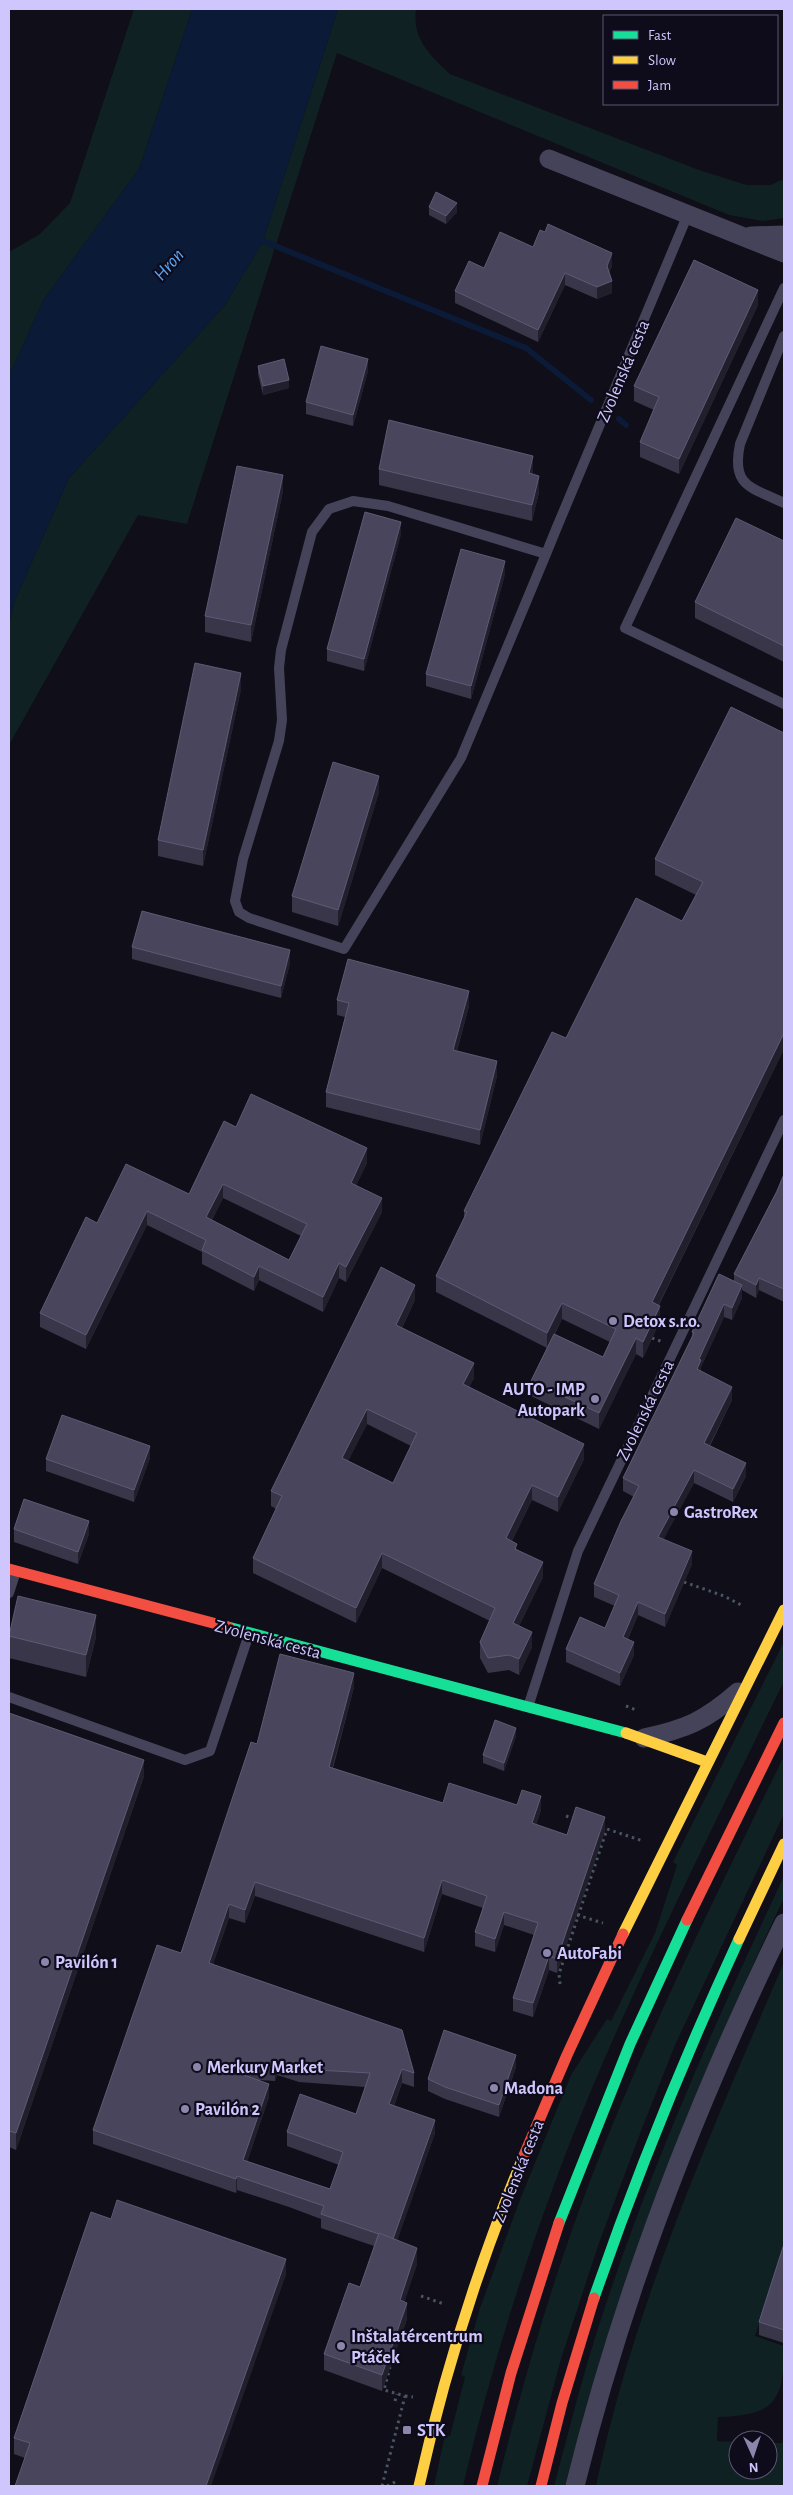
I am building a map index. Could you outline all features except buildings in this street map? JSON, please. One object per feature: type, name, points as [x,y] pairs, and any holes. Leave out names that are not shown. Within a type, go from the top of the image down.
[{"type":"main road","name":"Zvolenská cesta","points":[[12,1570],[644,1738],[707,1762]]},
{"type":"main road","name":"Zvolenská cesta","points":[[419,2486],[440,2397],[466,2307],[506,2198],[569,2049],[707,1762],[784,1610]]},
{"type":"main road","points":[[482,2486],[516,2355],[583,2157],[631,2042],[784,1723]]},
{"type":"main road","points":[[541,2486],[572,2366],[604,2268],[641,2166],[740,1934],[784,1844]]},
{"type":"street","points":[[549,159],[784,253]]},
{"type":"street","points":[[732,232],[754,236],[784,234]]},
{"type":"street","name":"Zvolenská cesta","points":[[644,1738],[683,1729],[717,1711],[746,1685]]},
{"type":"street","points":[[575,2486],[625,2310],[658,2218],[720,2061],[784,1923]]},
{"type":"lane","name":"Zvolenská cesta","points":[[546,554],[388,506],[353,501],[329,509],[312,532],[281,650],[279,668],[281,727],[243,859],[235,901],[239,912],[249,918],[344,949],[461,758],[688,214]]},
{"type":"lane","points":[[784,288],[625,628],[784,704]]},
{"type":"lane","points":[[784,336],[740,444],[737,459],[738,473],[743,484],[784,503]]},
{"type":"lane","name":"Zvolenská cesta","points":[[528,1708],[578,1551],[784,1120]]},
{"type":"lane","points":[[9,1593],[12,1570]]},
{"type":"lane","points":[[9,1697],[185,1760],[210,1751],[248,1634]]},
{"type":"path","points":[[684,1582],[724,1596],[743,1606]]},
{"type":"path","points":[[626,1706],[638,1711]]},
{"type":"path","points":[[566,1816],[582,1821]]},
{"type":"path","points":[[599,1827],[648,1843]]},
{"type":"path","points":[[560,1984],[560,1974],[578,1915],[608,1829]]},
{"type":"path","points":[[578,1915],[609,1924]]},
{"type":"path","points":[[421,2296],[446,2305]]},
{"type":"path","points":[[390,2367],[384,2390],[413,2397]]},
{"type":"path","points":[[395,2401],[397,2394]]},
{"type":"path","points":[[382,2486],[405,2396]]},
{"type":"path","points":[[388,2486],[400,2480]]},
{"type":"shaded area","points":[[134,9],[192,9],[139,169],[44,299],[9,376],[9,252],[40,234],[70,203]]},
{"type":"shaded area","points":[[338,9],[416,9],[415,20],[424,46],[450,74],[699,170],[747,185],[770,185],[784,179],[784,218],[763,221],[729,215],[337,53],[187,524],[138,515],[9,745],[9,623],[15,600],[69,478],[225,305],[263,241]]},
{"type":"shaded area","points":[[784,1642],[784,1681],[647,1964],[604,2060],[562,2164],[542,2217],[507,2324],[476,2432],[463,2486],[434,2486],[445,2435],[450,2436],[465,2377],[461,2375],[480,2308],[521,2197],[571,2075],[607,2019],[611,2021],[655,1933],[677,1865],[673,1862]]},
{"type":"shaded area","points":[[784,1756],[784,1814],[675,2045],[641,2131],[599,2243],[561,2359],[527,2486],[497,2486],[540,2328],[565,2250],[593,2173],[660,2014]]},
{"type":"shaded area","points":[[784,1876],[784,1898],[719,2042],[689,2114],[634,2261],[586,2410],[565,2486],[554,2486],[594,2341],[657,2163],[731,1990]]},
{"type":"shaded area","points":[[784,1962],[784,2245],[755,2336],[784,2346],[782,2380],[778,2393],[772,2402],[764,2408],[737,2416],[718,2417],[717,2441],[728,2442],[728,2480],[778,2480],[778,2443],[784,2443],[784,2486],[596,2486],[612,2418],[631,2351],[653,2285],[702,2155]]},
{"type":"water","name":"Hron","points":[[192,9],[338,9],[263,241],[225,305],[69,478],[15,600],[9,623],[9,376],[44,299],[139,169]]},
{"type":"waterway","points":[[259,235],[263,241],[526,348],[591,400]]},
{"type":"waterway","points":[[619,419],[626,425]]},
{"type":"traffic: fast","points":[[228,1627],[626,1733]]},
{"type":"traffic: fast","points":[[559,2223],[630,2044],[687,1920]]},
{"type":"traffic: fast","points":[[594,2298],[662,2117],[699,2027],[739,1939]]},
{"type":"traffic: slow","points":[[623,1934],[784,1610]]},
{"type":"traffic: slow","points":[[626,1733],[707,1762]]},
{"type":"traffic: slow","points":[[739,1939],[784,1844]]},
{"type":"traffic: slow","points":[[419,2486],[439,2403],[463,2321],[491,2240],[522,2160]]},
{"type":"traffic: jam","points":[[9,1569],[228,1627]]},
{"type":"traffic: jam","points":[[687,1920],[784,1723]]},
{"type":"traffic: jam","points":[[522,2160],[567,2055],[623,1934]]},
{"type":"traffic: jam","points":[[482,2486],[511,2373],[559,2223]]},
{"type":"traffic: jam","points":[[541,2486],[562,2403],[594,2298]]},
{"type":"place","name":"Detox s.r.o.","points":[[613,1321]]},
{"type":"place","name":"AUTO - IMP Autopark","points":[[595,1399]]},
{"type":"place","name":"GastroRex","points":[[674,1512]]},
{"type":"place","name":"AutoFabi","points":[[547,1953]]},
{"type":"place","name":"Pavilón 1","points":[[45,1962]]},
{"type":"place","name":"Merkury Market","points":[[197,2067]]},
{"type":"place","name":"Madona","points":[[494,2088]]},
{"type":"place","name":"Pavilón 2","points":[[185,2109]]},
{"type":"place","name":"Inštalatércentrum Ptáček","points":[[341,2346]]},
{"type":"place","name":"STK","points":[[407,2430]]}]
